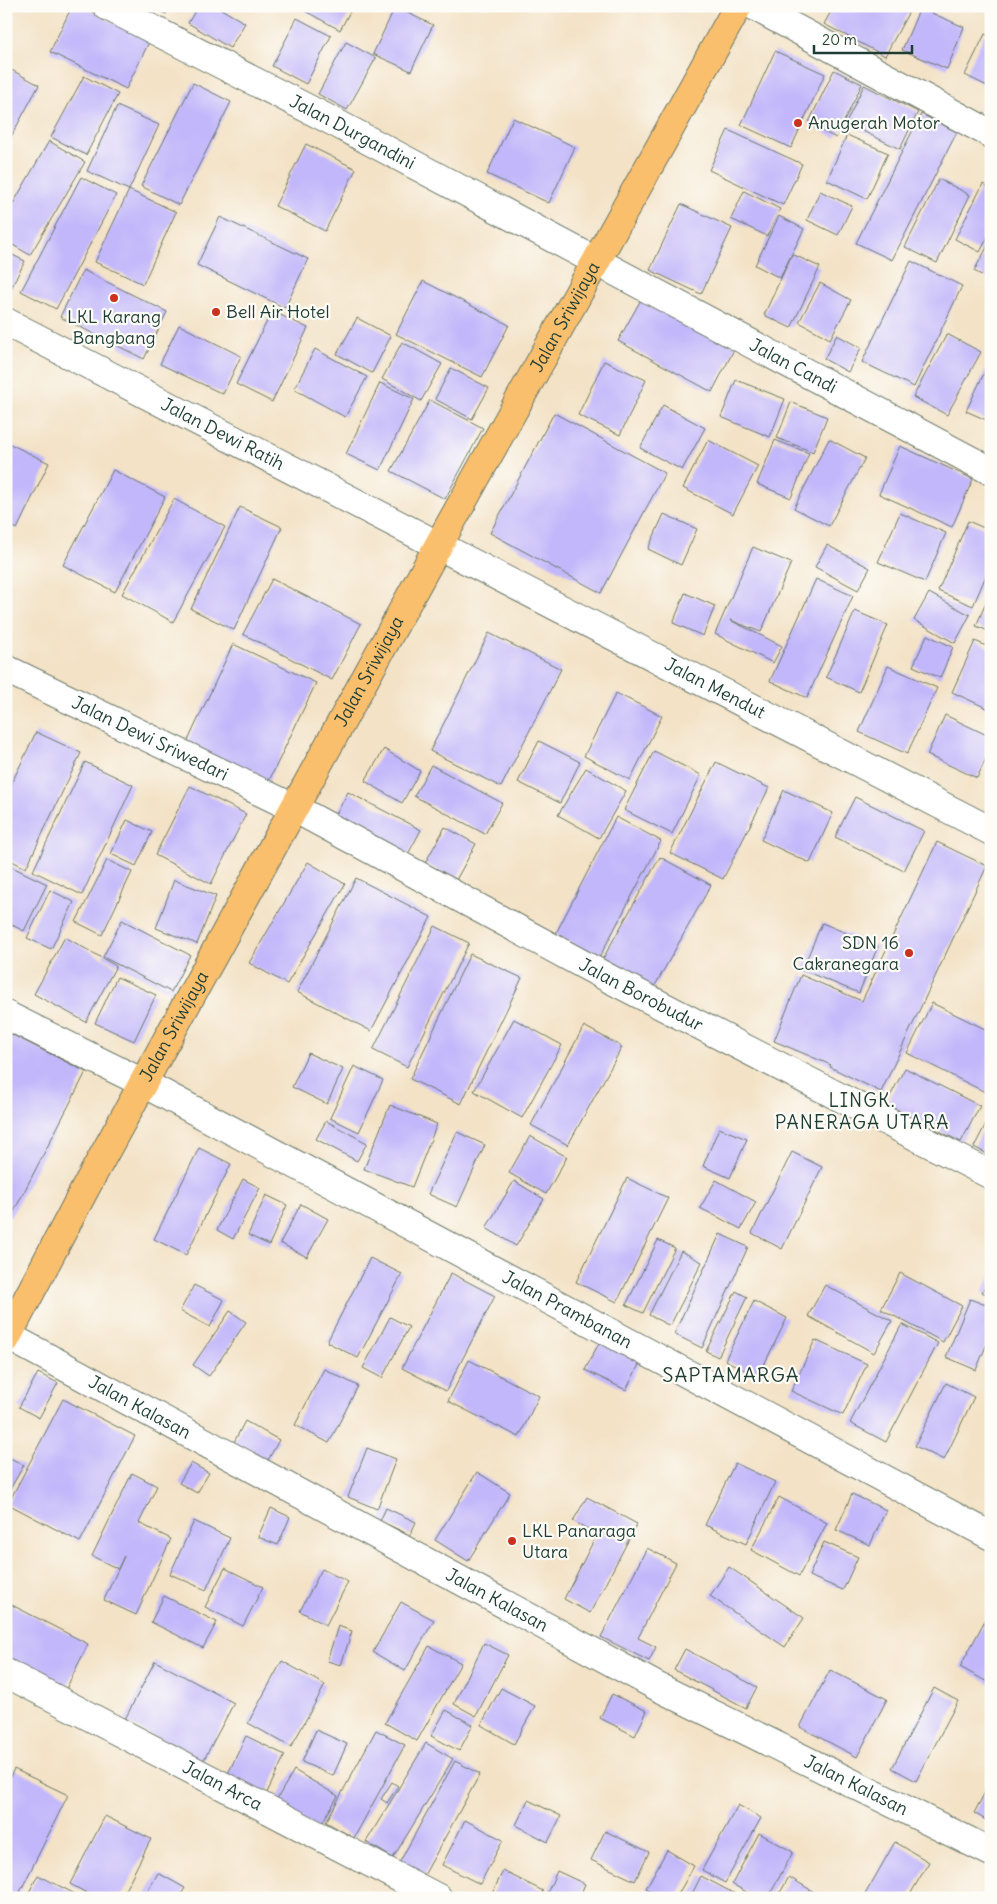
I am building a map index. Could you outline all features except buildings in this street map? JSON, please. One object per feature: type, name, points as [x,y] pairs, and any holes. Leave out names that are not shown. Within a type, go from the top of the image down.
[{"type":"main road","name":"Jalan Sriwijaya","points":[[7,1337],[86,1187],[294,808],[738,6]]},
{"type":"street","name":"Jalan Durgandini","points":[[108,6],[325,117],[597,260]]},
{"type":"street","points":[[754,6],[991,134]]},
{"type":"street","name":"Jalan Candi","points":[[597,260],[991,470]]},
{"type":"street","name":"Jalan Dewi Ratih","points":[[6,322],[438,546]]},
{"type":"street","name":"Jalan Mendut","points":[[438,546],[991,831]]},
{"type":"street","name":"Jalan Dewi Sriwedari","points":[[6,669],[294,808]]},
{"type":"street","name":"Jalan Borobudur","points":[[294,808],[610,979],[991,1175]]},
{"type":"street","name":"Jalan Prambanan","points":[[6,1015],[143,1083],[991,1536]]},
{"type":"street","name":"Jalan Kalasan","points":[[7,1337],[658,1687],[991,1852]]},
{"type":"street","name":"Jalan Arca","points":[[6,1673],[438,1898]]},
{"type":"place","name":"Anugerah Motor","points":[[798,123]]},
{"type":"place","name":"LKL Karang Bangbang","points":[[114,298]]},
{"type":"place","name":"Bell Air Hotel","points":[[216,312]]},
{"type":"place","name":"SDN 16 Cakranegara","points":[[909,953]]},
{"type":"place","name":"LKL Panaraga Utara","points":[[512,1541]]},
{"type":"district","name":"LINGK. PANERAGA UTARA","points":[[862,1111]]},
{"type":"district","name":"SAPTAMARGA","points":[[731,1375]]}]
